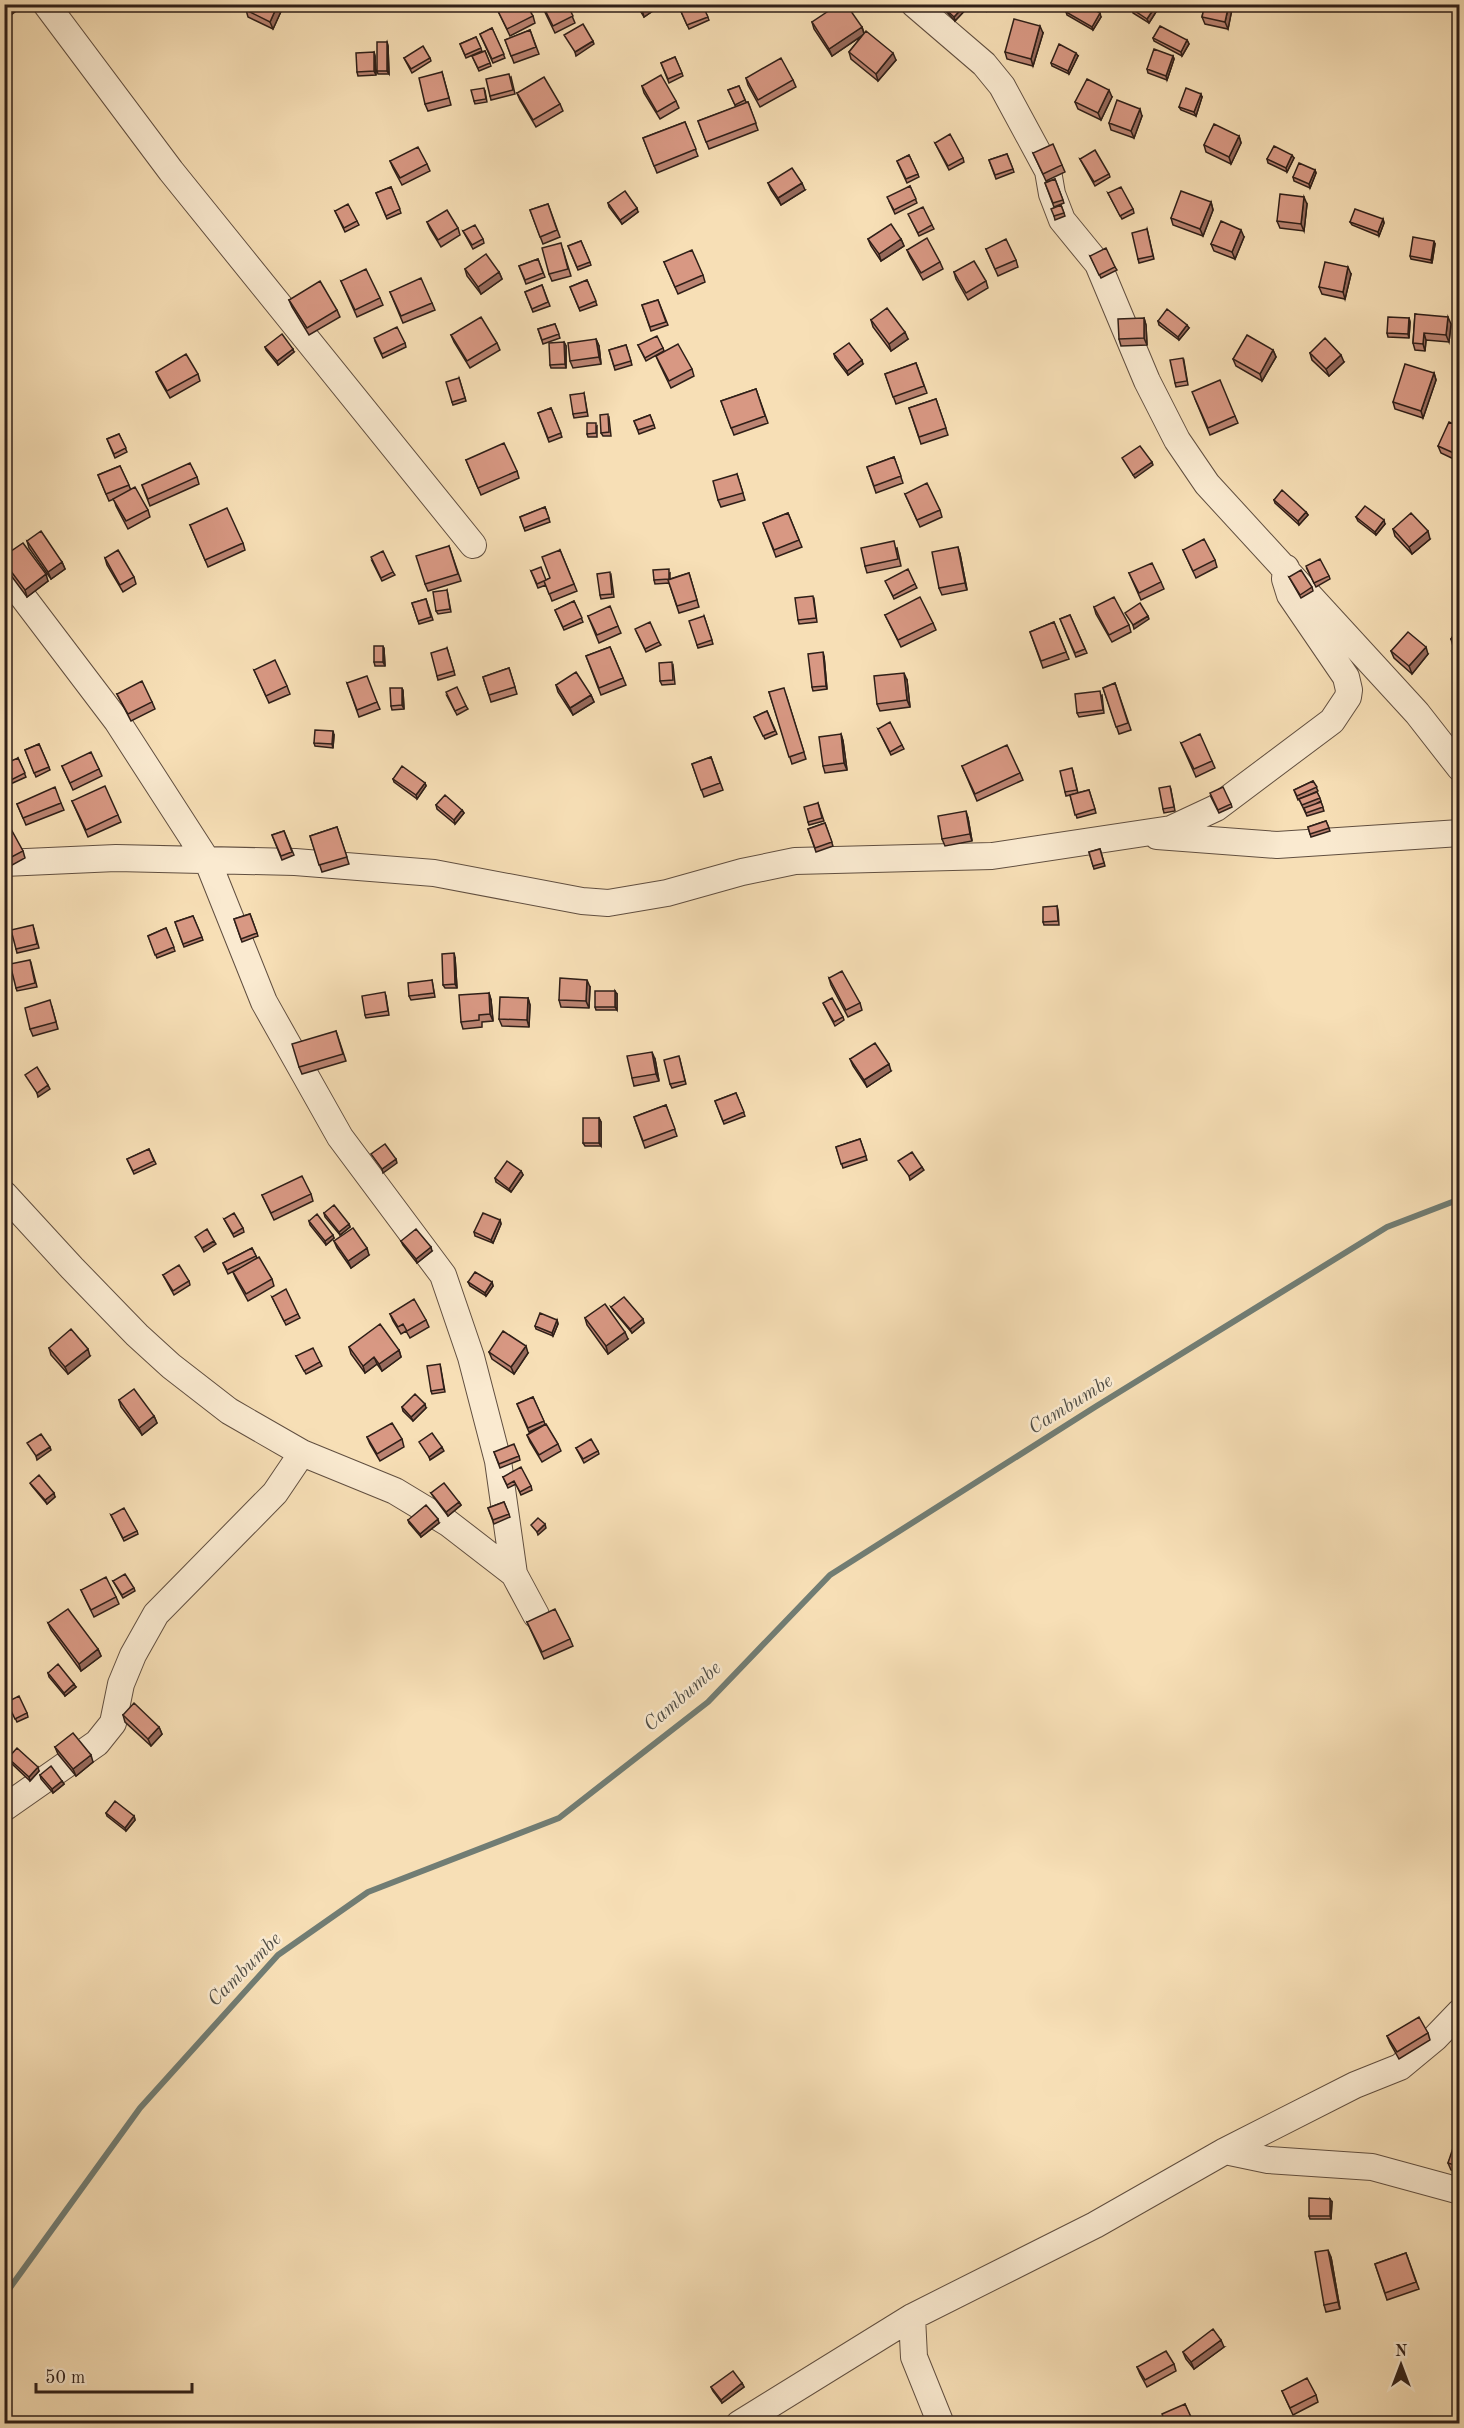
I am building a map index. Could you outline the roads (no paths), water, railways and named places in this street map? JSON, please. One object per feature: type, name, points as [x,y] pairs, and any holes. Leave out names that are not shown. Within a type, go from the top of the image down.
[{"type":"street","points":[[46,4],[171,171],[473,545]]},
{"type":"street","points":[[915,5],[984,64],[1002,86],[1047,171],[1052,194],[1062,220],[1098,264],[1148,381],[1177,440],[1207,484],[1417,713],[1460,768]]},
{"type":"street","points":[[4,863],[116,858],[208,862],[295,862],[434,873],[582,901],[608,903],[667,893],[742,872],[795,861],[992,856],[1171,829],[1216,808],[1332,721],[1342,708],[1349,690],[1346,677],[1290,595],[1285,579],[1286,568]]},
{"type":"street","points":[[4,572],[117,721],[208,862],[264,1002],[340,1137],[443,1275],[471,1357],[498,1461],[514,1574],[536,1615]]},
{"type":"street","points":[[1142,834],[1277,845],[1460,833]]},
{"type":"street","points":[[4,1194],[72,1268],[171,1366],[229,1411],[302,1453],[395,1491],[448,1523],[514,1574]]},
{"type":"street","points":[[4,1808],[97,1743],[113,1723],[125,1674],[156,1614],[275,1493],[302,1453]]},
{"type":"street","points":[[739,2424],[912,2317],[1095,2225],[1225,2151],[1355,2085],[1400,2067],[1436,2038],[1460,2012]]},
{"type":"street","points":[[1225,2151],[1268,2160],[1372,2167],[1460,2191]]},
{"type":"street","points":[[912,2317],[914,2357],[941,2424]]},
{"type":"waterway","name":"Cambumbe","points":[[4,2296],[140,2108],[278,1955],[368,1892],[559,1818],[708,1702],[830,1575],[1095,1407],[1387,1227],[1460,1199]]}]
